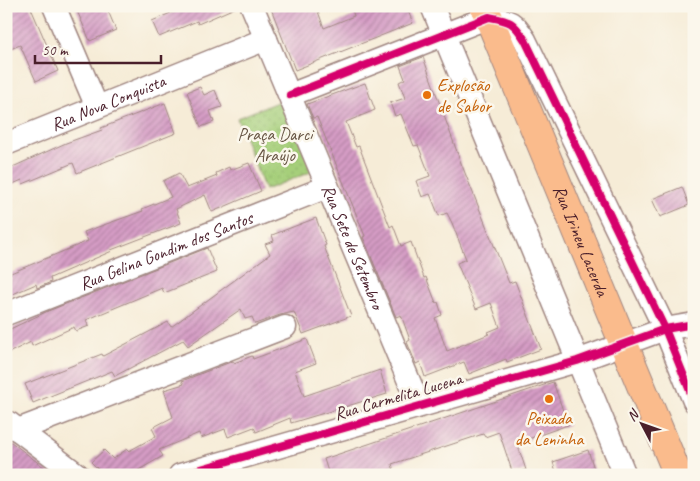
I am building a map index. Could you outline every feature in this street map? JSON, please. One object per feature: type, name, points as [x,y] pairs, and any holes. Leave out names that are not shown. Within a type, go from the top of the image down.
[{"type":"main road","name":"Rua Irineu Lacerda","points":[[486,12],[678,475]]},
{"type":"street","points":[[54,6],[97,107]]},
{"type":"street","name":"Rua Sete de Setembro","points":[[252,6],[419,405]]},
{"type":"street","points":[[432,6],[625,475]]},
{"type":"street","points":[[290,95],[444,34],[486,12],[510,21],[525,40],[665,329],[694,401]]},
{"type":"street","name":"Rua Nova Conquista","points":[[6,144],[266,39]]},
{"type":"street","name":"Rua Gelina Gondim dos Santos","points":[[6,314],[327,187]]},
{"type":"street","name":"Rua Carmelita Lucena","points":[[180,475],[577,361],[665,329],[694,324]]},
{"type":"street","points":[[12,425],[285,327]]},
{"type":"street","points":[[12,425],[78,475]]},
{"type":"green space","name":"Praça Darci Araújo","points":[[285,99],[313,171],[265,190],[237,118]]},
{"type":"building","points":[[6,6],[30,6],[58,71],[36,81],[20,45],[6,51]]},
{"type":"building","points":[[75,6],[106,6],[116,30],[90,41]]},
{"type":"building","points":[[187,6],[239,6],[198,24],[197,21],[159,37],[152,21]]},
{"type":"building","points":[[270,6],[316,6],[324,28],[354,16],[351,6],[406,6],[413,23],[295,70]]},
{"type":"building","points":[[423,57],[461,163],[509,283],[515,281],[541,349],[507,362],[506,359],[469,374],[464,362],[425,377],[420,362],[416,364],[407,342],[410,340],[401,315],[396,317],[317,117],[313,118],[307,104],[365,83],[375,110],[346,122],[356,147],[359,146],[390,227],[393,225],[401,246],[411,242],[424,278],[426,277],[436,303],[438,302],[442,315],[435,318],[447,351],[489,334],[488,332],[500,327],[491,303],[476,309],[457,263],[466,259],[452,223],[447,213],[439,216],[430,194],[422,197],[416,181],[430,176],[418,145],[414,146],[401,114],[395,116],[390,103],[405,98],[399,82],[405,79],[400,66]]},
{"type":"building","points":[[200,87],[204,95],[215,90],[222,107],[210,111],[214,122],[201,127],[187,92]]},
{"type":"building","points":[[165,103],[176,133],[77,173],[73,163],[23,184],[22,180],[6,187],[6,170],[66,143],[102,130],[101,128]]},
{"type":"building","points":[[249,163],[261,191],[212,212],[205,195],[176,209],[181,223],[111,250],[50,278],[51,282],[37,288],[36,284],[6,297],[6,275],[88,241],[84,232],[143,211],[142,209],[171,197],[163,181],[179,173],[187,188],[217,176],[216,173],[229,167],[230,170]]},
{"type":"building","points":[[682,187],[689,205],[660,217],[652,199]]},
{"type":"building","points":[[316,218],[326,245],[324,246],[351,316],[303,334],[294,312],[255,324],[252,317],[245,319],[241,309],[188,346],[183,340],[115,376],[112,371],[33,403],[25,384],[102,354],[103,356],[168,322],[171,327],[270,254],[265,244],[274,241],[272,235]]},
{"type":"building","points":[[207,248],[217,272],[164,293],[162,288],[86,320],[89,326],[76,331],[74,327],[32,346],[31,342],[6,354],[6,331],[48,311]]},
{"type":"building","points":[[307,339],[316,363],[295,371],[304,396],[380,370],[387,394],[291,423],[290,418],[256,432],[254,427],[228,437],[225,429],[201,438],[199,433],[159,450],[163,456],[130,475],[104,475],[91,462],[104,450],[113,459],[127,449],[129,451],[156,436],[152,428],[173,417],[164,390],[184,384],[182,381],[233,361],[234,363],[252,356],[253,359]]},
{"type":"building","points":[[553,382],[568,425],[517,443],[526,470],[513,474],[499,432],[485,437],[483,434],[392,464],[395,475],[329,475],[324,459]]},
{"type":"building","points":[[6,438],[54,475],[13,475],[6,469]]},
{"type":"building","points":[[588,450],[596,475],[557,475],[553,462]]},
{"type":"cycle path","points":[[290,95],[489,17],[514,25],[525,40],[665,329],[694,401]]},
{"type":"cycle path","points":[[180,475],[577,361],[665,329],[694,324]]},
{"type":"place","name":"Explosão de Sabor","points":[[427,95]]},
{"type":"place","name":"Peixada da Leninha","points":[[549,399]]}]
